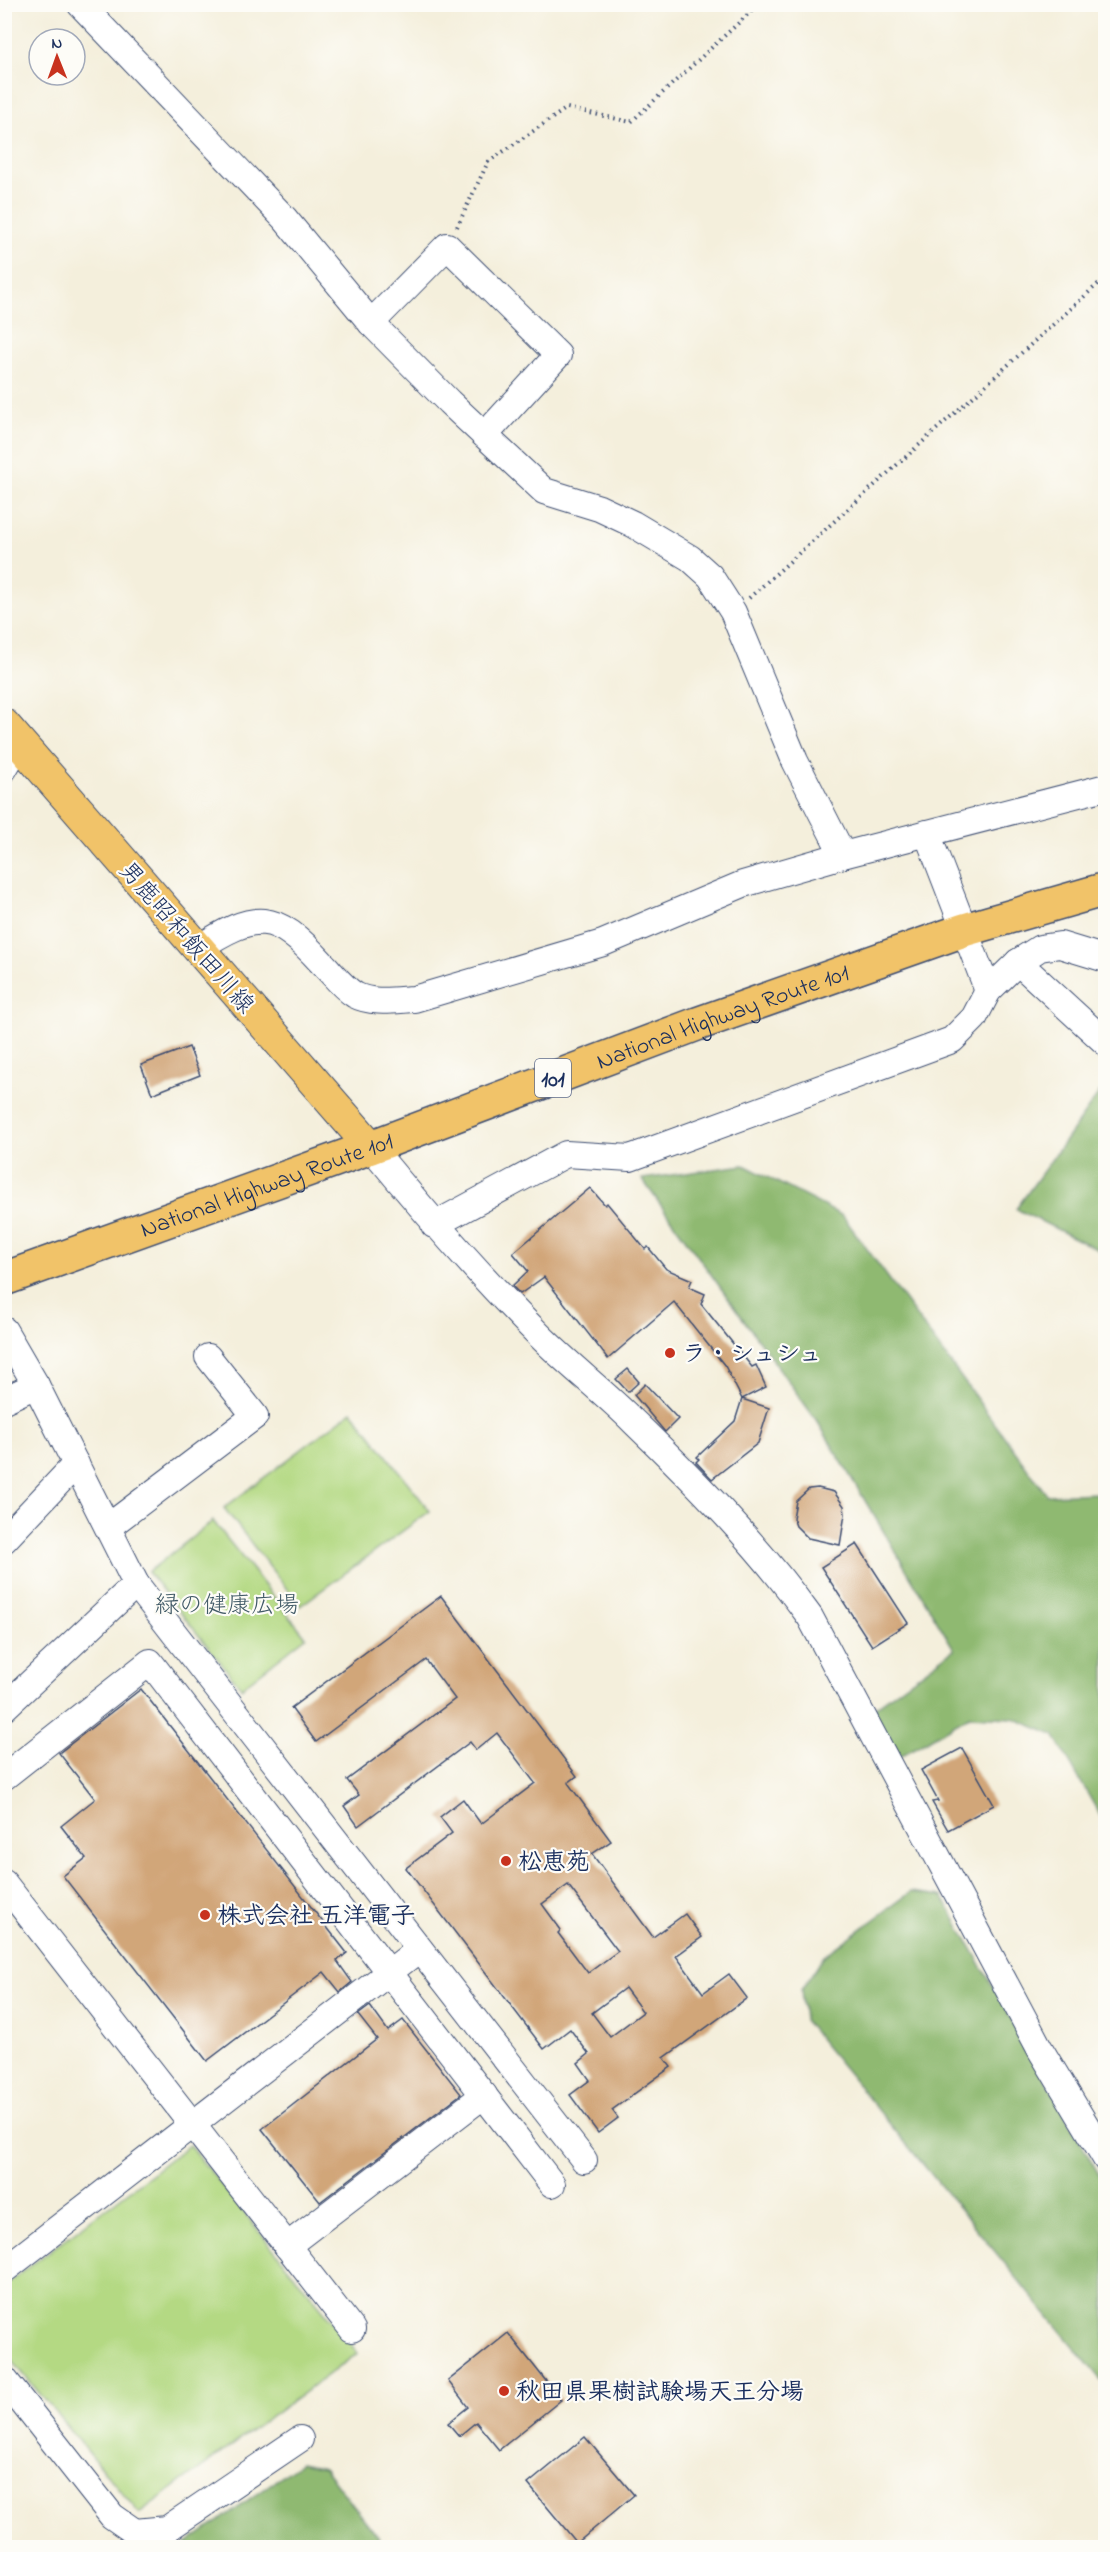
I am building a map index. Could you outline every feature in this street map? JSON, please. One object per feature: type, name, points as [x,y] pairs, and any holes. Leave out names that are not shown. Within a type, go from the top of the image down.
[{"type":"highway","name":"National Highway Route 101","points":[[4,1279],[371,1147],[697,1024],[964,930],[1106,889]]},
{"type":"main road","name":"男鹿昭和飯田川線","points":[[12,734],[371,1147]]},
{"type":"street","points":[[80,4],[285,219],[371,322],[544,491],[599,508],[633,524],[690,558],[710,576],[733,612],[795,761],[843,855]]},
{"type":"street","points":[[371,322],[447,246],[558,355],[485,435]]},
{"type":"street","points":[[4,769],[12,734]]},
{"type":"street","points":[[197,949],[230,928],[258,922],[284,926],[356,995],[383,1002],[414,999],[603,943],[743,884],[843,855],[1106,787]]},
{"type":"street","points":[[927,833],[988,991]]},
{"type":"street","points":[[434,1225],[566,1154],[630,1158],[952,1040],[974,1018],[988,991],[1018,962],[1040,948],[1060,945],[1106,959]]},
{"type":"street","points":[[1018,962],[1106,1043]]},
{"type":"street","points":[[371,1147],[434,1225],[541,1338],[642,1430],[741,1532],[792,1592],[810,1617],[1040,2049],[1106,2159]]},
{"type":"street","points":[[4,1330],[36,1385],[136,1584],[418,1950],[584,2160]]},
{"type":"street","points":[[108,1527],[255,1416],[208,1357]]},
{"type":"street","points":[[4,1400],[36,1385]]},
{"type":"street","points":[[4,1540],[76,1464]]},
{"type":"street","points":[[4,1708],[136,1584]]},
{"type":"street","points":[[4,1778],[150,1662],[552,2184]]},
{"type":"street","points":[[4,1883],[352,2330]]},
{"type":"street","points":[[4,2270],[418,1950]]},
{"type":"street","points":[[287,2246],[484,2095]]},
{"type":"street","points":[[4,2379],[112,2516],[135,2532],[167,2529],[300,2439]]},
{"type":"path","points":[[447,246],[488,162],[567,108],[630,122],[759,4]]},
{"type":"path","points":[[733,612],[1106,277]]},
{"type":"green space","points":[[1105,1085],[1106,1253],[1016,1209]]},
{"type":"green space","points":[[744,1165],[843,1216],[1047,1495],[1100,1493],[1105,1485],[1105,1824],[1054,1735],[1013,1718],[969,1716],[899,1757],[870,1711],[954,1649],[819,1424],[642,1179]]},
{"type":"green space","points":[[352,1411],[430,1511],[300,1606],[224,1508]]},
{"type":"green space","name":"緑の健康広場","points":[[213,1521],[306,1637],[241,1688],[148,1572]]},
{"type":"green space","points":[[911,1892],[942,1896],[1105,2185],[1105,2385],[804,2020],[801,1990],[823,1957]]},
{"type":"green space","points":[[189,2145],[358,2353],[139,2513],[5,2352],[5,2285]]},
{"type":"green space","points":[[300,2463],[324,2468],[386,2547],[182,2547]]},
{"type":"building","points":[[189,1047],[200,1075],[152,1094],[141,1065]]},
{"type":"building","points":[[590,1188],[605,1205],[607,1203],[645,1249],[648,1247],[666,1269],[692,1280],[689,1287],[705,1294],[701,1304],[752,1367],[756,1365],[766,1387],[742,1399],[725,1366],[674,1302],[608,1359],[544,1277],[520,1294],[512,1286],[528,1271],[513,1253]]},
{"type":"building","points":[[628,1369],[639,1382],[628,1392],[616,1379]]},
{"type":"building","points":[[645,1384],[678,1419],[665,1432],[634,1395]]},
{"type":"building","points":[[742,1399],[769,1408],[758,1443],[712,1479],[696,1462],[699,1459],[697,1457],[735,1421]]},
{"type":"building","points":[[818,1488],[834,1492],[844,1506],[845,1514],[840,1545],[808,1538],[796,1526],[793,1518],[796,1501],[809,1489]]},
{"type":"building","points":[[857,1544],[908,1623],[872,1646],[821,1567]]},
{"type":"building","name":"松恵苑","points":[[441,1596],[577,1776],[568,1783],[611,1841],[592,1854],[653,1937],[685,1914],[702,1937],[676,1956],[703,1993],[729,1974],[747,1998],[664,2058],[671,2067],[612,2110],[618,2118],[598,2133],[570,2095],[590,2080],[578,2063],[589,2054],[570,2029],[544,2049],[406,1868],[452,1833],[440,1817],[463,1799],[481,1824],[535,1783],[497,1733],[476,1750],[470,1742],[358,1826],[344,1806],[359,1795],[347,1780],[455,1699],[426,1660],[316,1742],[291,1708]],"holes":[[[568,1885],[618,1951],[588,1973],[558,1933],[561,1930],[542,1904]],[[625,1988],[643,2012],[610,2037],[592,2013]]]},
{"type":"building","name":"株式会社 五洋電子","points":[[141,1689],[347,1953],[337,1961],[352,1982],[340,1992],[324,1972],[207,2061],[63,1876],[86,1858],[61,1826],[95,1799],[59,1753]]},
{"type":"building","points":[[962,1748],[994,1805],[948,1830],[932,1802],[938,1801],[921,1770]]},
{"type":"building","points":[[370,2006],[388,2031],[403,2020],[461,2094],[320,2202],[262,2129],[377,2039],[358,2015]]},
{"type":"building","name":"秋田県果樹試験場天王分場","points":[[508,2333],[561,2400],[499,2450],[476,2422],[459,2436],[448,2423],[468,2407],[448,2381]]},
{"type":"building","points":[[585,2437],[634,2495],[577,2543],[528,2484]]},
{"type":"place","name":"ラ・シュシュ","points":[[670,1353]]},
{"type":"place","name":"松恵苑","points":[[506,1861]]},
{"type":"place","name":"株式会社 五洋電子","points":[[205,1915]]},
{"type":"place","name":"秋田県果樹試験場天王分場","points":[[504,2391]]}]
